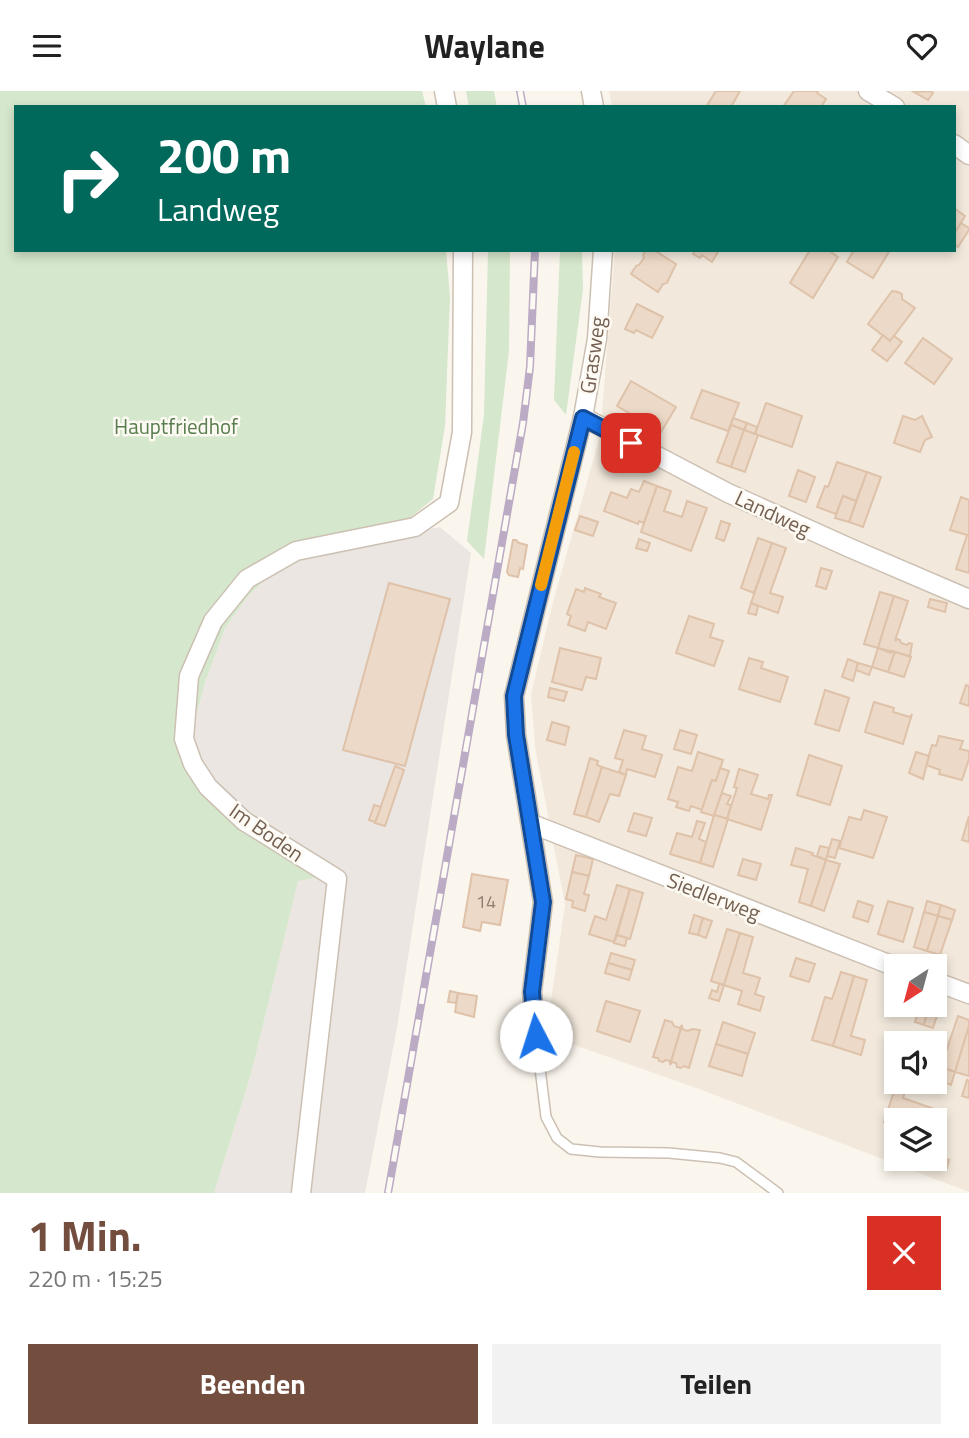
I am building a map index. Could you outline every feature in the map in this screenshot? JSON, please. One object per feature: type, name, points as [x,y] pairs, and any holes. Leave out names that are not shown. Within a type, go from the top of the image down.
[{"type":"street","points":[[873,98],[890,105]]},
{"type":"street","name":"Im Boden","points":[[301,1193],[337,879],[244,821],[208,787],[193,764],[184,739],[189,676],[213,621],[247,579],[296,551],[415,527],[449,503],[462,432],[463,252]]},
{"type":"street","name":"Grasweg","points":[[536,1036],[532,992],[543,902],[516,735],[514,696],[583,418],[597,339],[603,252]]},
{"type":"street","name":"Landweg","points":[[583,418],[728,493],[969,599]]},
{"type":"street","name":"Siedlerweg","points":[[532,824],[884,962]]},
{"type":"street","points":[[947,986],[969,994]]},
{"type":"lane","points":[[536,1036],[546,1117],[557,1138],[571,1149],[720,1158],[736,1162],[778,1193]]},
{"type":"shaded area","points":[[609,91],[969,91],[969,1192],[914,1171],[947,1171],[947,1108],[884,1108],[884,1160],[699,1089],[546,1035],[565,905],[535,747],[531,694],[554,598],[600,436],[615,252],[956,252],[956,105],[612,105]]},
{"type":"shaded area","points":[[440,527],[471,553],[397,1028],[365,1193],[214,1193],[251,1074],[298,880],[341,873],[236,806],[198,760],[191,734],[205,683],[225,628],[249,595],[275,570],[328,549]]},
{"type":"green space","name":"Hauptfriedhof","points":[[0,91],[422,91],[426,105],[14,105],[14,252],[446,252],[450,297],[445,426],[433,499],[386,537],[328,549],[275,570],[249,595],[225,628],[205,683],[191,734],[198,760],[236,806],[283,838],[342,872],[298,881],[251,1074],[214,1193],[0,1193]]},
{"type":"green space","points":[[466,91],[494,91],[497,105],[469,105]]},
{"type":"green space","points":[[488,252],[510,252],[509,351],[484,559],[467,541],[484,415]]},
{"type":"green space","points":[[560,252],[582,252],[583,289],[566,415],[554,400]]},
{"type":"building","points":[[716,91],[740,91],[732,105],[707,105]]},
{"type":"building","points":[[794,91],[818,91],[817,93],[826,99],[822,105],[784,105]]},
{"type":"building","points":[[914,92],[933,93],[928,100]]},
{"type":"building","points":[[956,209],[965,216],[956,231]]},
{"type":"building","points":[[961,223],[969,228],[958,247],[956,246],[956,231]]},
{"type":"building","points":[[645,252],[657,252],[676,264],[667,283],[663,284],[658,292],[631,274],[644,258]]},
{"type":"building","points":[[718,252],[712,262],[702,255],[700,258],[693,254]]},
{"type":"building","points":[[809,252],[831,252],[838,257],[813,298],[790,283]]},
{"type":"building","points":[[853,252],[889,252],[873,278],[847,262]]},
{"type":"building","points":[[892,291],[902,294],[902,299],[915,308],[890,341],[868,324]]},
{"type":"building","points":[[637,304],[663,317],[652,338],[636,330],[634,333],[625,329]]},
{"type":"building","points":[[883,335],[890,341],[894,336],[902,342],[887,361],[872,350]]},
{"type":"building","points":[[923,338],[952,359],[934,384],[905,363]]},
{"type":"building","points":[[631,381],[676,407],[661,432],[617,406]]},
{"type":"building","points":[[702,390],[739,403],[728,431],[691,418]]},
{"type":"building","points":[[766,403],[802,416],[792,447],[755,434]]},
{"type":"building","points":[[903,416],[915,420],[922,416],[932,437],[925,440],[920,452],[894,443]]},
{"type":"building","points":[[733,418],[747,423],[744,430],[731,425]]},
{"type":"building","points":[[747,423],[757,427],[755,434],[744,430]]},
{"type":"building","points":[[731,425],[744,430],[731,467],[717,462]]},
{"type":"building","points":[[744,430],[758,435],[745,472],[731,467]]},
{"type":"building","points":[[837,462],[867,472],[856,501],[843,496],[836,514],[817,507]]},
{"type":"building","points":[[798,470],[815,477],[806,502],[789,496]]},
{"type":"building","points":[[867,472],[881,477],[863,527],[849,522]]},
{"type":"building","points":[[644,481],[657,486],[644,523],[639,521],[638,524],[604,511],[611,492],[627,498],[631,489],[639,492]]},
{"type":"building","points":[[657,486],[671,491],[664,511],[682,517],[687,501],[707,508],[691,551],[641,532]]},
{"type":"building","points":[[843,496],[856,501],[849,522],[835,518]]},
{"type":"building","points":[[961,497],[969,500],[969,573],[956,569],[967,535],[950,530]]},
{"type":"building","points":[[580,516],[598,522],[593,536],[575,530]]},
{"type":"building","points":[[721,521],[730,524],[724,541],[716,538]]},
{"type":"building","points":[[758,538],[772,543],[754,593],[741,588]]},
{"type":"building","points":[[639,539],[650,543],[647,551],[636,548]]},
{"type":"building","points":[[513,540],[527,545],[523,569],[520,568],[518,577],[507,572]]},
{"type":"building","points":[[772,543],[786,548],[770,593],[783,597],[778,613],[751,603]]},
{"type":"building","points":[[821,568],[832,571],[826,589],[816,586]]},
{"type":"building","points":[[389,583],[450,599],[405,766],[343,750]]},
{"type":"building","points":[[585,588],[616,603],[606,629],[588,622],[585,631],[568,625],[571,616],[567,614],[576,589],[584,592]]},
{"type":"building","points":[[880,592],[894,596],[878,648],[864,644]]},
{"type":"building","points":[[894,596],[908,601],[895,641],[897,639],[907,645],[912,644],[910,656],[878,648]]},
{"type":"building","points":[[930,599],[947,603],[945,612],[928,607]]},
{"type":"building","points":[[751,603],[758,606],[756,615],[748,613]]},
{"type":"building","points":[[689,616],[714,624],[710,637],[723,641],[714,666],[676,653]]},
{"type":"building","points":[[560,648],[601,658],[596,679],[586,677],[582,690],[552,682]]},
{"type":"building","points":[[878,648],[895,652],[888,672],[872,667]]},
{"type":"building","points":[[895,652],[911,657],[904,677],[888,672]]},
{"type":"building","points":[[749,658],[763,662],[761,668],[788,677],[780,702],[739,689]]},
{"type":"building","points":[[848,659],[858,663],[853,681],[842,677]]},
{"type":"building","points":[[858,663],[872,667],[869,675],[856,670]]},
{"type":"building","points":[[966,685],[969,686],[969,706],[960,703]]},
{"type":"building","points":[[550,688],[567,692],[564,701],[548,697]]},
{"type":"building","points":[[825,690],[849,698],[839,731],[815,724]]},
{"type":"building","points":[[874,702],[894,708],[893,712],[910,717],[912,714],[903,744],[865,732]]},
{"type":"building","points":[[552,722],[569,727],[565,745],[547,740]]},
{"type":"building","points":[[624,730],[646,736],[642,749],[662,755],[655,777],[627,769],[626,775],[619,772],[623,760],[615,758]]},
{"type":"building","points":[[680,730],[697,735],[691,754],[674,749]]},
{"type":"building","points":[[939,736],[963,741],[960,749],[969,751],[962,780],[939,774],[940,770],[926,765],[932,745],[936,746]]},
{"type":"building","points":[[698,752],[723,760],[716,781],[712,780],[702,810],[691,806],[689,811],[676,807],[678,802],[668,799],[678,767],[692,771]]},
{"type":"building","points":[[916,752],[929,756],[923,779],[909,773]]},
{"type":"building","points":[[809,755],[842,766],[830,805],[797,795]]},
{"type":"building","points":[[590,758],[598,761],[597,765],[602,767],[586,817],[574,814]]},
{"type":"building","points":[[395,766],[404,770],[385,826],[375,823]]},
{"type":"building","points":[[602,767],[626,775],[619,796],[610,794],[599,822],[586,817]]},
{"type":"building","points":[[720,768],[729,771],[714,816],[701,812],[712,780],[716,781]]},
{"type":"building","points":[[739,769],[758,775],[751,794],[768,799],[769,795],[772,795],[761,830],[727,819],[737,788],[734,787]]},
{"type":"building","points":[[722,793],[731,796],[727,804],[731,805],[727,819],[714,815]]},
{"type":"building","points":[[374,805],[381,807],[375,822],[369,820]]},
{"type":"building","points":[[864,810],[887,817],[873,858],[839,848],[849,817],[861,820]]},
{"type":"building","points":[[634,813],[652,818],[646,836],[628,831]]},
{"type":"building","points":[[714,815],[728,819],[713,867],[700,863]]},
{"type":"building","points":[[969,816],[969,842],[962,840]]},
{"type":"building","points":[[697,821],[705,823],[699,839],[706,842],[700,863],[670,854],[677,833],[692,837]]},
{"type":"building","points":[[832,839],[840,841],[835,858],[827,856]]},
{"type":"building","points":[[820,846],[829,848],[826,860],[817,856]]},
{"type":"building","points":[[796,848],[826,860],[811,906],[799,902],[808,869],[791,865]]},
{"type":"building","points":[[576,855],[593,859],[589,876],[572,872]]},
{"type":"building","points":[[743,859],[761,864],[756,880],[738,875]]},
{"type":"building","points":[[826,860],[840,864],[824,911],[811,906]]},
{"type":"building","points":[[572,872],[589,876],[584,894],[589,895],[585,911],[572,907],[573,901],[566,899]]},
{"type":"building","points":[[472,874],[508,880],[500,925],[482,922],[480,931],[463,927]]},
{"type":"building","points":[[617,885],[630,889],[614,942],[589,934],[595,916],[606,920]]},
{"type":"building","points":[[630,889],[643,893],[630,939],[617,935]]},
{"type":"building","points":[[858,901],[873,906],[868,922],[853,917]]},
{"type":"building","points":[[888,901],[913,908],[903,942],[878,934]]},
{"type":"building","points":[[927,901],[941,905],[938,916],[924,912]]},
{"type":"building","points":[[941,905],[955,910],[952,920],[938,916]]},
{"type":"building","points":[[924,912],[938,916],[927,951],[914,947]]},
{"type":"building","points":[[694,915],[703,918],[698,935],[689,933]]},
{"type":"building","points":[[938,916],[952,920],[940,954],[927,951]]},
{"type":"building","points":[[703,918],[712,921],[706,938],[698,935]]},
{"type":"building","points":[[727,929],[740,933],[724,985],[711,981]]},
{"type":"building","points":[[740,933],[753,937],[743,973],[760,978],[755,994],[764,997],[760,1011],[738,1004],[742,991],[724,985]]},
{"type":"building","points":[[617,935],[627,938],[625,946],[614,943]]},
{"type":"building","points":[[611,953],[635,960],[632,970],[608,963]]},
{"type":"building","points":[[796,958],[815,964],[809,982],[790,976]]},
{"type":"building","points":[[608,963],[632,970],[629,980],[605,973]]},
{"type":"building","points":[[841,972],[854,976],[833,1046],[812,1040],[825,997],[832,999]]},
{"type":"building","points":[[854,976],[867,980],[851,1036],[865,1040],[861,1055],[833,1046]]},
{"type":"building","points":[[719,984],[724,985],[719,1001],[709,998],[712,990],[717,992]]},
{"type":"building","points":[[450,991],[458,993],[456,1003],[448,1002]]},
{"type":"building","points":[[458,993],[477,996],[474,1017],[455,1012]]},
{"type":"building","points":[[606,1001],[640,1011],[630,1042],[597,1031]]},
{"type":"building","points":[[958,1016],[969,1020],[955,1072],[947,1069],[947,1049]]},
{"type":"building","points":[[916,1017],[926,1017],[924,1025],[915,1022]]},
{"type":"building","points":[[926,1017],[936,1017],[933,1028],[924,1025]]},
{"type":"building","points":[[665,1020],[680,1028],[682,1025],[670,1065],[670,1061],[663,1062],[653,1057]]},
{"type":"building","points":[[723,1022],[755,1033],[748,1054],[716,1044]]},
{"type":"building","points":[[682,1025],[682,1029],[688,1031],[700,1030],[689,1068],[677,1067],[676,1063],[672,1062],[670,1065]]},
{"type":"building","points":[[969,1026],[969,1076],[955,1072]]},
{"type":"building","points":[[716,1044],[748,1054],[742,1076],[709,1066]]},
{"type":"building","points":[[947,1069],[955,1072],[951,1085],[947,1083]]},
{"type":"building","points":[[967,1080],[969,1081],[969,1098],[962,1096]]},
{"type":"building","points":[[893,1094],[904,1094],[903,1098],[932,1108],[889,1108]]},
{"type":"railway","points":[[520,91],[523,105]]},
{"type":"railway","points":[[388,1193],[523,423],[530,367],[535,252]]},
{"type":"slow traffic","points":[[541,585],[574,452]]},
{"type":"route","points":[[536,1036],[532,992],[543,902],[516,735],[514,696],[583,418],[631,443]]}]
